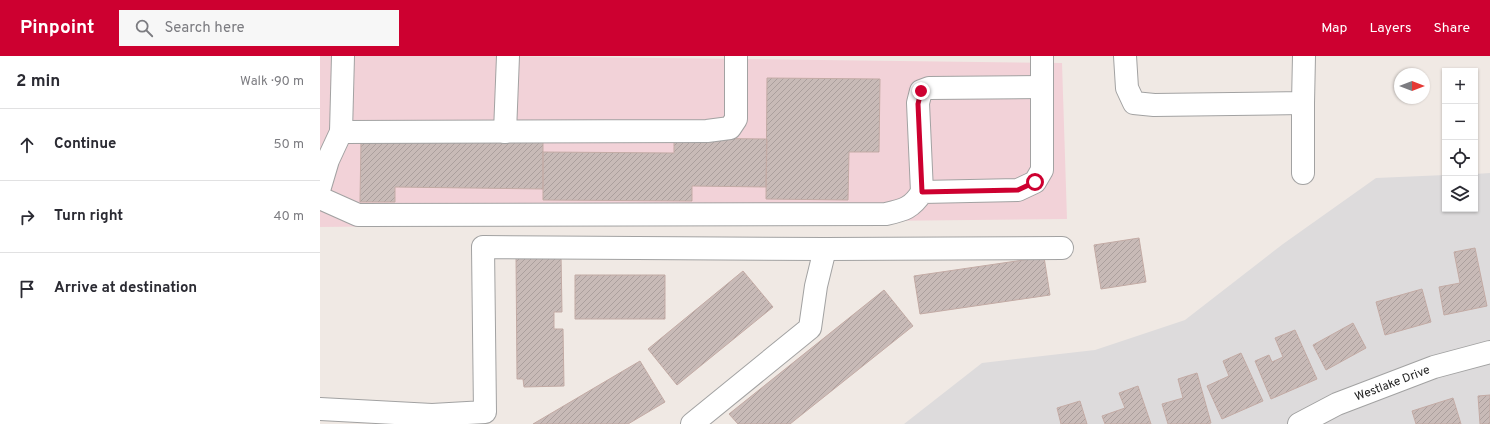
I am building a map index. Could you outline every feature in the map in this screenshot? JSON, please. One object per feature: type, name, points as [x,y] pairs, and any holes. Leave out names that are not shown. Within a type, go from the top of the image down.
[{"type":"street","points":[[320,187],[328,160],[341,132],[343,56]]},
{"type":"street","points":[[505,132],[508,56]]},
{"type":"street","points":[[341,132],[707,131],[730,128],[736,119],[736,56]]},
{"type":"street","points":[[922,192],[1018,190],[1035,182],[1042,170],[1042,56]]},
{"type":"street","points":[[1125,56],[1127,88],[1134,103],[1154,105],[1302,102]]},
{"type":"street","points":[[1303,173],[1302,102],[1304,56]]},
{"type":"street","points":[[320,198],[358,215],[886,214],[904,210],[916,202],[922,192],[918,104],[921,91],[929,88],[1042,87]]},
{"type":"street","points":[[320,409],[432,420],[485,412],[483,247],[825,249],[1062,248]]},
{"type":"street","points":[[692,424],[810,328],[816,286],[825,249]]},
{"type":"street","name":"Westlake Drive","points":[[1298,424],[1337,404],[1427,370],[1490,352]]},
{"type":"shaded area","points":[[320,56],[496,56],[1062,63],[1067,219],[320,227]]},
{"type":"shaded area","points":[[1490,173],[1490,424],[904,424],[982,363],[1095,350],[1185,320],[1283,244],[1376,178],[1442,175],[1442,212],[1478,212],[1478,174]]},
{"type":"building","points":[[767,78],[880,79],[879,152],[849,152],[848,200],[766,199]]},
{"type":"building","points":[[674,138],[767,139],[766,187],[692,186],[692,201],[543,200],[543,152],[674,153]]},
{"type":"building","points":[[361,139],[543,141],[543,189],[395,187],[395,202],[360,202]]},
{"type":"building","points":[[1139,238],[1146,282],[1101,289],[1094,245]]},
{"type":"building","points":[[1475,248],[1487,306],[1444,315],[1439,287],[1460,283],[1454,252]]},
{"type":"building","points":[[516,255],[561,255],[562,312],[554,312],[554,329],[563,329],[564,386],[524,387],[523,379],[517,379]]},
{"type":"building","points":[[1044,257],[1050,295],[920,314],[914,276]]},
{"type":"building","points":[[743,271],[773,307],[677,385],[648,349]]},
{"type":"building","points":[[575,275],[665,275],[665,319],[575,319]]},
{"type":"building","points":[[1422,289],[1431,322],[1385,335],[1376,302]]},
{"type":"building","points":[[884,290],[913,326],[790,424],[738,424],[729,414]]},
{"type":"building","points":[[1353,323],[1366,348],[1326,370],[1313,345]]},
{"type":"building","points":[[1295,330],[1317,379],[1271,399],[1255,361],[1269,355],[1272,362],[1283,357],[1275,338]]},
{"type":"building","points":[[1241,353],[1263,401],[1222,419],[1207,386],[1229,376],[1223,361]]},
{"type":"building","points":[[640,361],[665,402],[628,424],[533,424]]},
{"type":"building","points":[[1197,373],[1211,423],[1168,424],[1162,404],[1183,398],[1178,379]]},
{"type":"building","points":[[1138,386],[1151,424],[1105,424],[1102,416],[1125,408],[1119,393]]},
{"type":"building","points":[[1490,395],[1490,424],[1480,424],[1478,396]]},
{"type":"building","points":[[1453,398],[1461,424],[1416,424],[1412,411]]},
{"type":"building","points":[[1080,401],[1087,424],[1061,424],[1057,408]]},
{"type":"route","points":[[921,91],[918,104],[922,192],[1018,190],[1035,182]]}]
